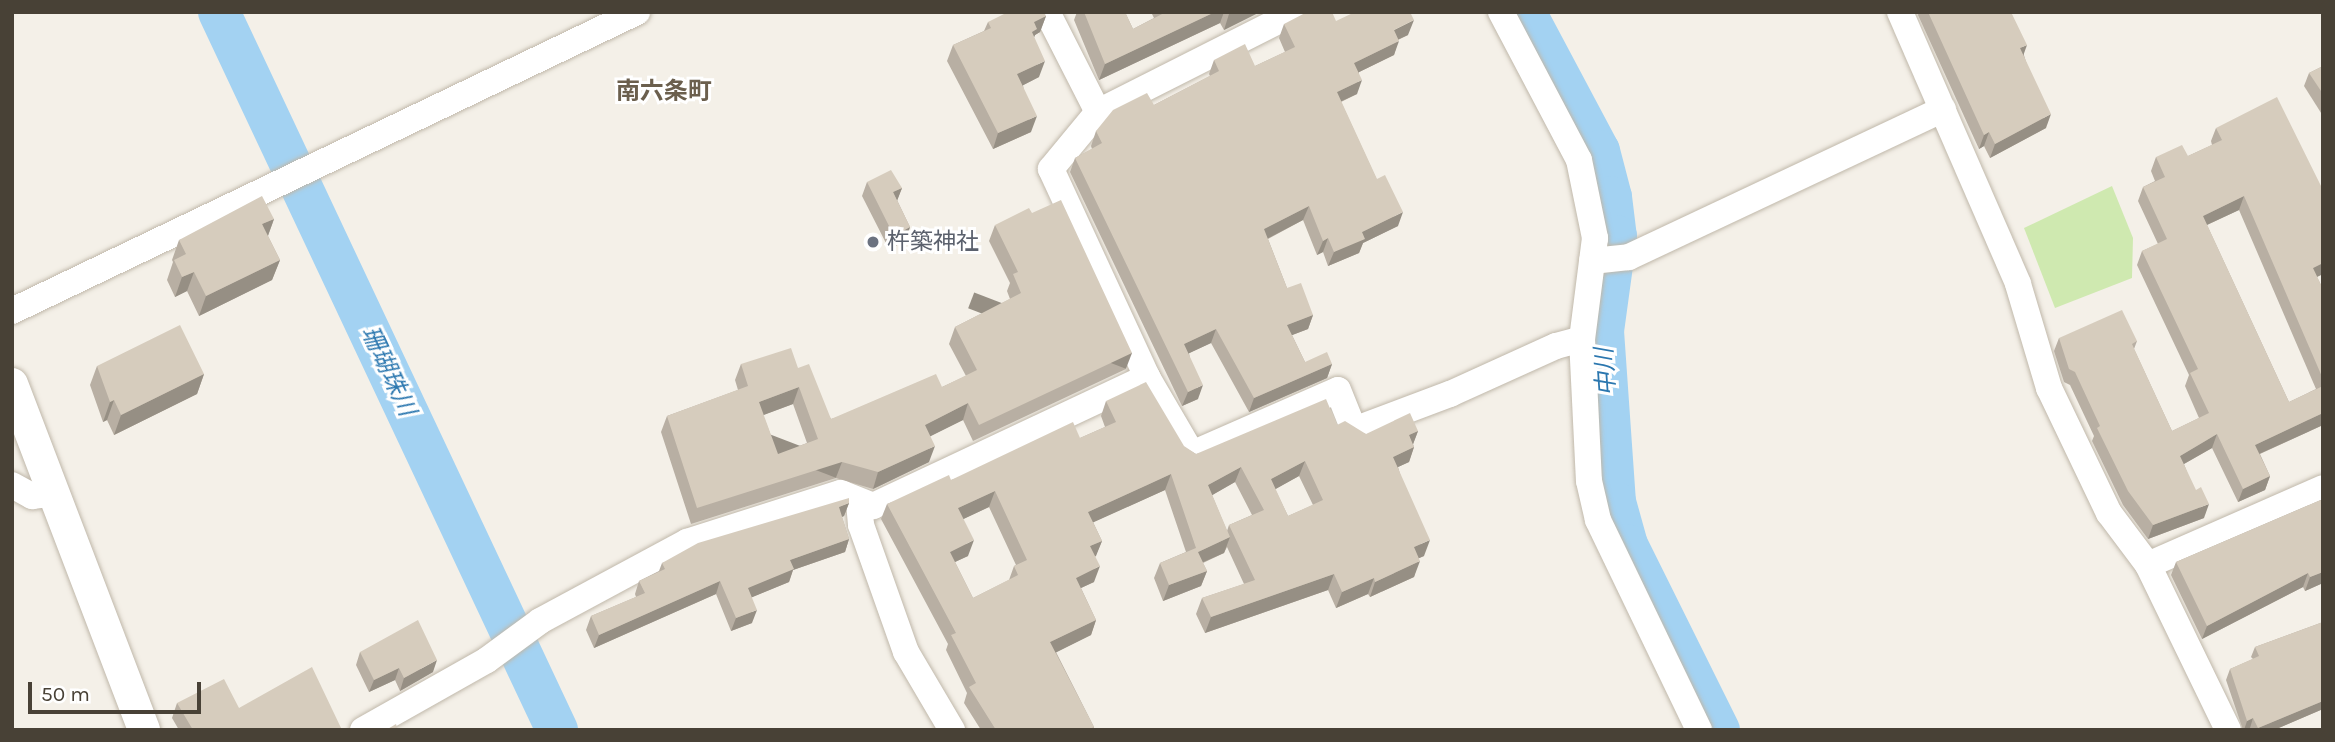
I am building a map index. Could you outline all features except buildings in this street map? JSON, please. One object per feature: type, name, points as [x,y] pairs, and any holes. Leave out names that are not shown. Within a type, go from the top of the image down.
[{"type":"street","points":[[12,311],[638,12]]},
{"type":"street","points":[[1047,12],[1098,113]]},
{"type":"street","points":[[1296,12],[1098,113],[1051,169],[1147,377],[1192,454],[1338,390],[1354,430],[1450,394],[1556,345],[1582,339]]},
{"type":"street","points":[[1502,12],[1579,160],[1595,238],[1582,339],[1589,481],[1598,520],[1699,730]]},
{"type":"street","points":[[1900,12],[2018,284],[2049,388],[2109,513],[2147,565],[2228,730]]},
{"type":"street","points":[[1592,261],[1629,257],[1943,109]]},
{"type":"street","points":[[363,730],[487,660],[540,621],[687,542],[841,493],[873,506],[1147,377]]},
{"type":"street","points":[[12,384],[56,493],[144,730]]},
{"type":"street","points":[[12,485],[32,496],[56,493]]},
{"type":"street","points":[[2147,565],[2323,488]]},
{"type":"street","points":[[859,502],[861,525],[906,652],[952,730]]},
{"type":"green space","points":[[2112,186],[2133,238],[2132,278],[2055,308],[2024,228]]},
{"type":"waterway","name":"珊瑚珠川","points":[[219,12],[557,730]]},
{"type":"waterway","name":"中川","points":[[1525,12],[1599,151],[1611,197],[1616,236],[1603,331],[1615,502],[1627,545],[1719,730]]},
{"type":"place","name":"杵築神社","points":[[873,242]]},
{"type":"district","name":"南六条町","points":[[664,92]]}]
